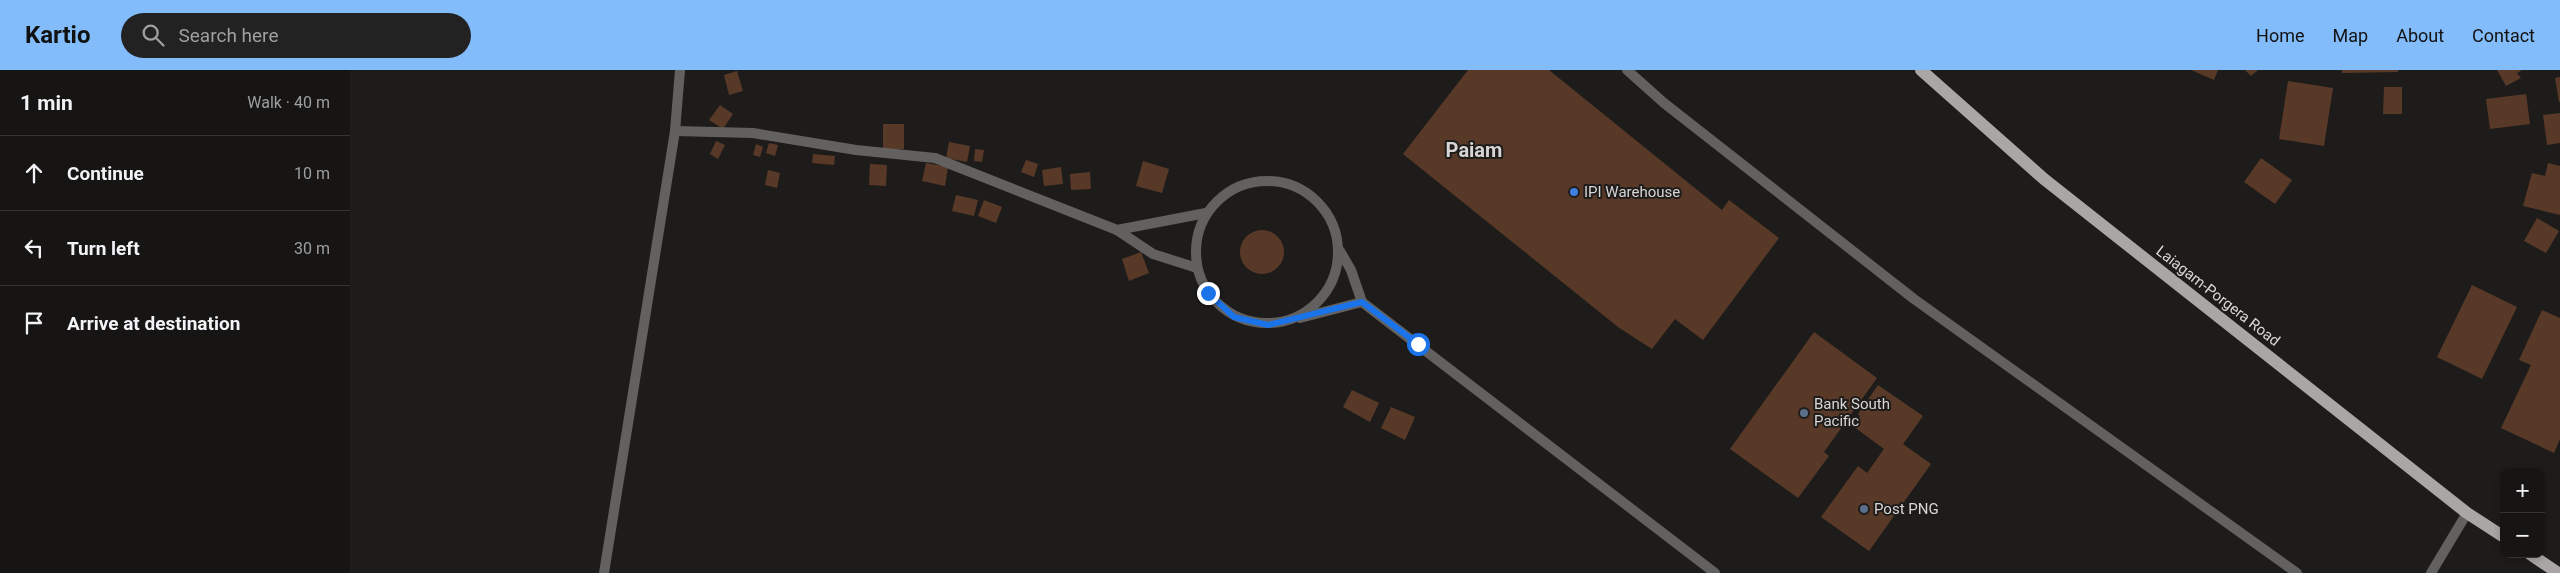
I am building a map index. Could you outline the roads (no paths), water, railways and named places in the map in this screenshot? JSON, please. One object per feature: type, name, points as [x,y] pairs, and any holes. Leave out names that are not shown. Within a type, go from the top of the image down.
[{"type":"main road","name":"Laiagam-Porgera Road","points":[[1921,70],[2044,179],[2467,513],[2500,534]]},
{"type":"main road","points":[[2536,558],[2558,573]]},
{"type":"street","points":[[604,573],[675,131],[680,70]]},
{"type":"street","points":[[1627,70],[1664,103],[1914,299],[2297,573]]},
{"type":"street","points":[[675,131],[753,133],[856,150],[935,158],[1116,230],[1153,254],[1196,268]]},
{"type":"street","points":[[1362,302],[1268,325],[1234,317],[1208,293],[1196,268],[1196,240],[1206,213],[1237,186],[1280,180],[1317,200],[1338,237],[1340,251],[1351,270],[1362,302],[1714,573]]},
{"type":"street","points":[[1116,230],[1206,213]]},
{"type":"street","points":[[1296,319],[1328,292],[1340,251]]},
{"type":"street","points":[[2430,573],[2467,513]]},
{"type":"place","name":"IPI Warehouse","points":[[1574,192]]},
{"type":"place","name":"Bank South Pacific","points":[[1804,413]]},
{"type":"place","name":"Post PNG","points":[[1864,509]]},
{"type":"district","name":"Paiam","points":[[1474,150]]}]
